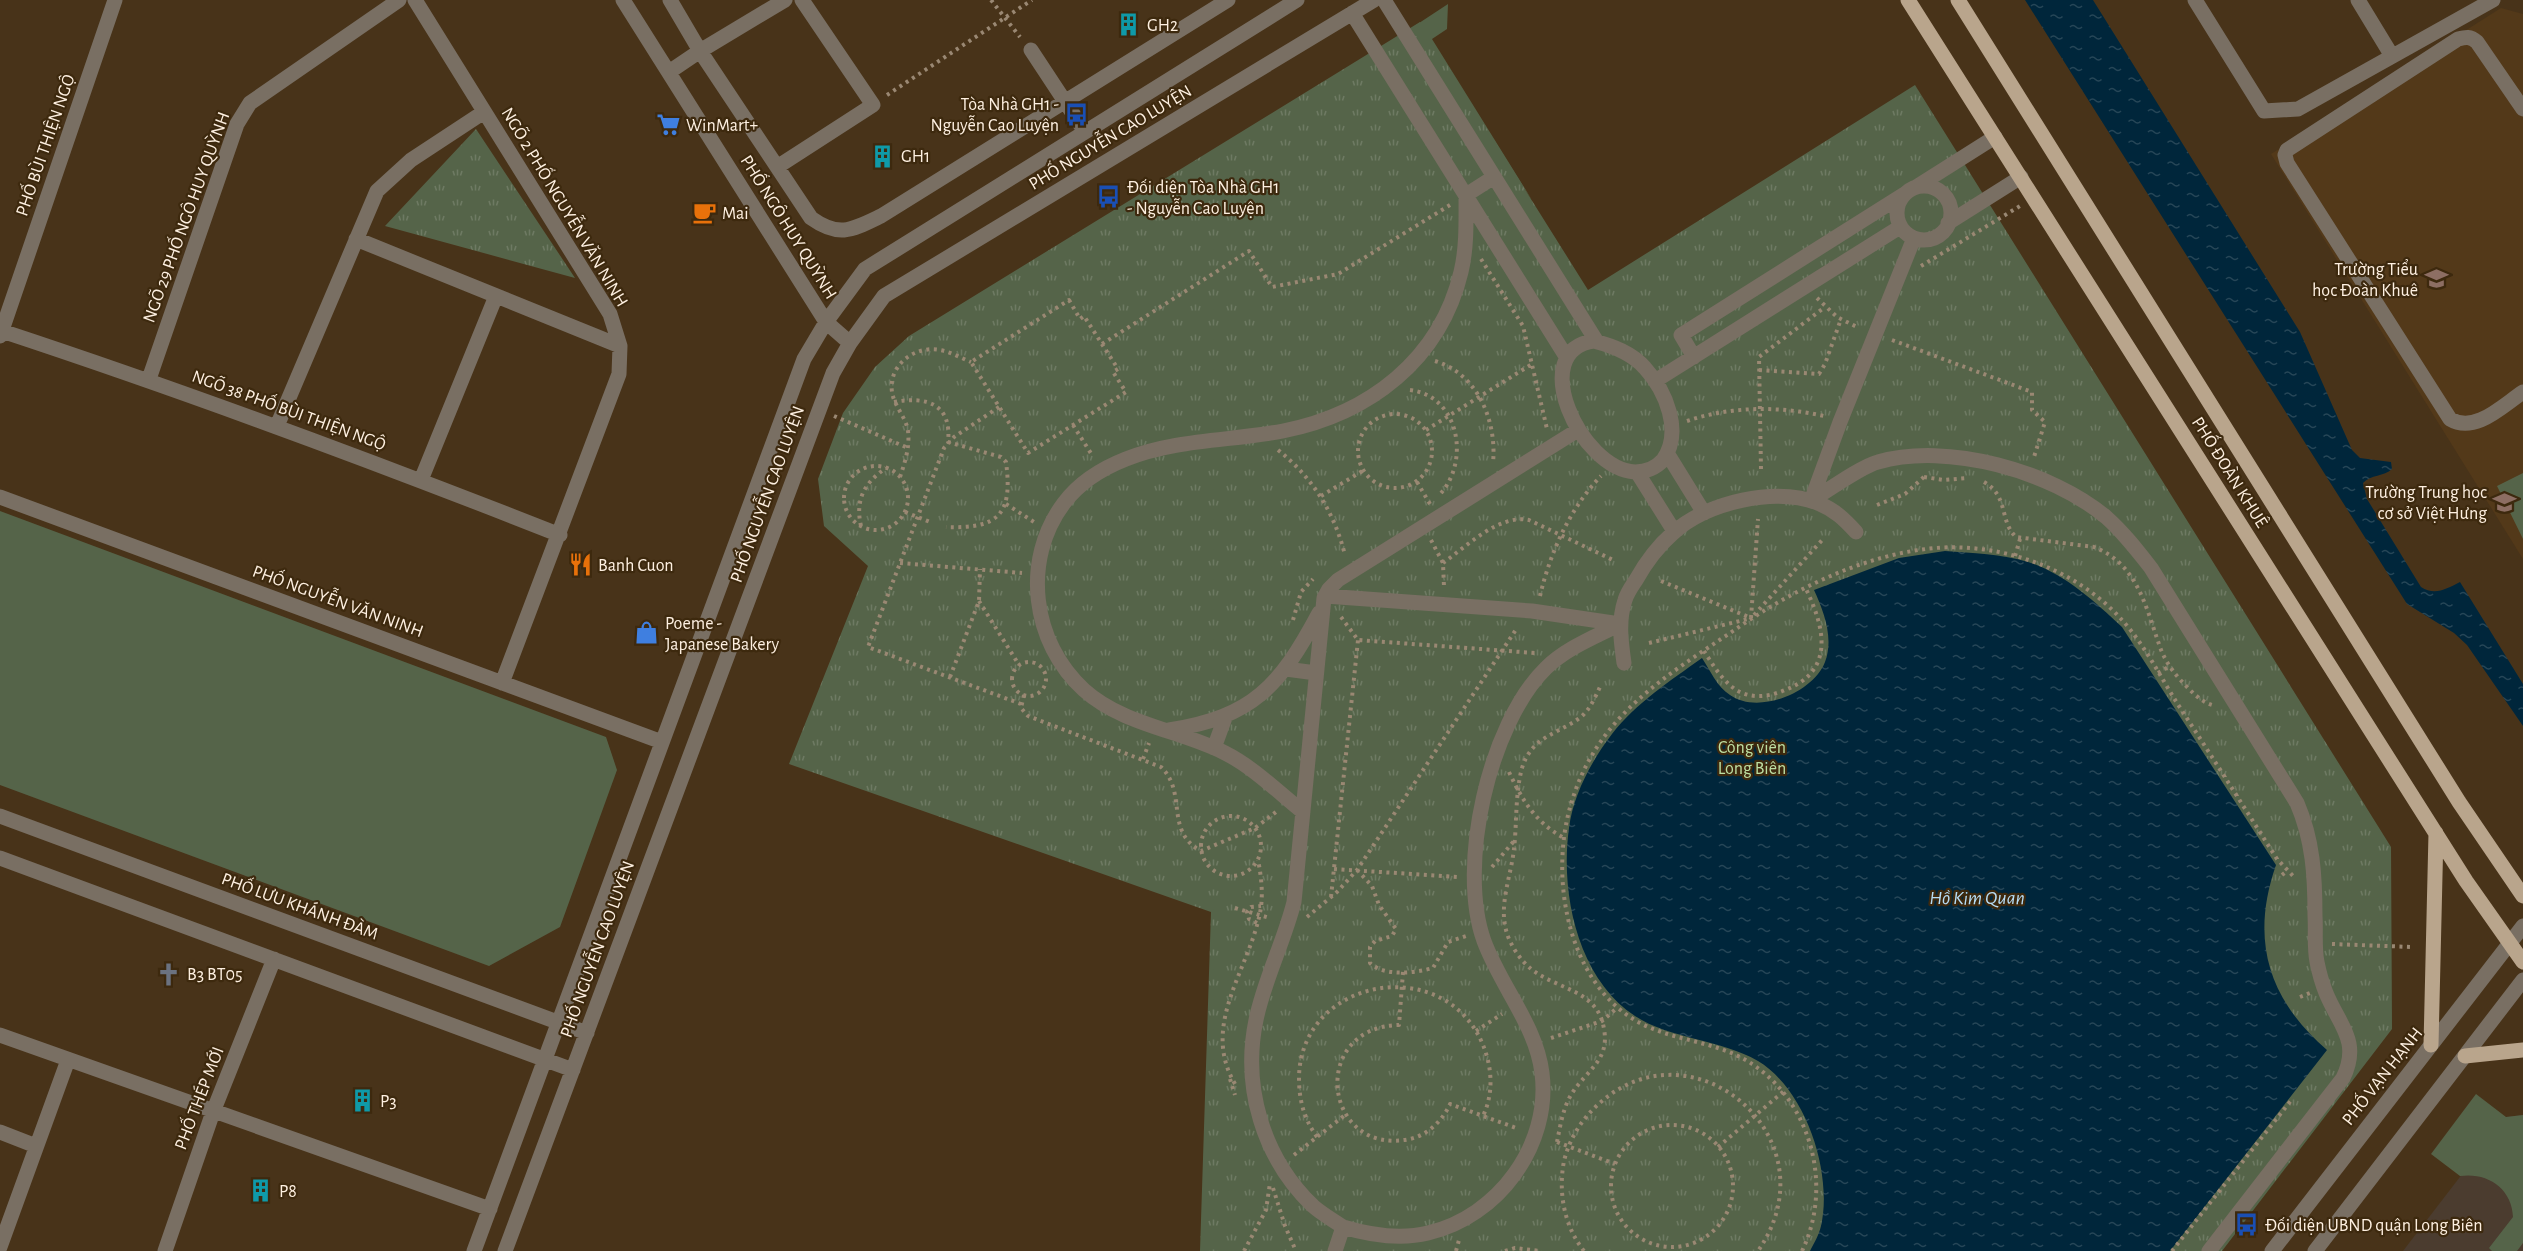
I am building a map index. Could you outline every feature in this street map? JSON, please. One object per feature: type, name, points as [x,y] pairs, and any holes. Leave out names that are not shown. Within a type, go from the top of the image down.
[{"type":"main road","name":"PHỐ ĐOÀN KHUÊ","points":[[1908,0],[2436,833],[2523,962]]},
{"type":"main road","name":"PHỐ ĐOÀN KHUÊ","points":[[1958,0],[2452,792],[2523,896]]},
{"type":"main road","points":[[2431,1045],[2436,833]]},
{"type":"main road","points":[[2465,1056],[2523,1050]]},
{"type":"street","name":"PHỐ BÙI THIỆN NGỘ","points":[[1,333],[115,0]]},
{"type":"street","name":"NGÕ 29 PHỐ NGÔ HUY QUỲNH","points":[[149,379],[237,124],[250,103],[399,0]]},
{"type":"street","name":"NGÕ 2 PHỐ NGUYỄN VĂN NINH","points":[[415,0],[610,315],[620,346],[619,374],[560,535],[502,683]]},
{"type":"street","name":"PHỐ NGÔ HUY QUỲNH","points":[[623,0],[826,322],[850,343]]},
{"type":"street","points":[[670,0],[700,51],[811,218],[825,229],[843,232],[881,216],[1228,0]]},
{"type":"street","points":[[669,72],[785,0]]},
{"type":"street","points":[[777,167],[873,105],[802,0]]},
{"type":"street","name":"PHỐ NGUYỄN CAO LUYỆN","points":[[474,1251],[804,359],[826,322],[865,269],[1297,0]]},
{"type":"street","name":"PHỐ NGUYỄN CAO LUYỆN","points":[[505,1251],[833,373],[850,343],[884,296],[1374,0]]},
{"type":"street","points":[[1384,0],[1597,342]]},
{"type":"street","points":[[2195,0],[2264,111],[2298,109],[2493,0]]},
{"type":"street","points":[[2358,0],[2392,56]]},
{"type":"street","points":[[1352,13],[1567,358]]},
{"type":"street","points":[[2523,109],[2477,42],[2471,37],[2465,37],[2458,39],[2287,150],[2285,154],[2287,163],[2450,418],[2459,424],[2477,422],[2523,392]]},
{"type":"street","points":[[1031,50],[1085,132]]},
{"type":"street","points":[[277,426],[377,191],[411,160],[484,112]]},
{"type":"street","points":[[1694,357],[1681,335],[1995,137]]},
{"type":"street","points":[[1466,195],[1494,177]]},
{"type":"street","points":[[1948,223],[1950,211],[1944,196],[1929,187],[1909,191],[1897,209],[1900,227],[1914,238],[1932,239],[1940,235],[1948,223],[2020,177]]},
{"type":"street","points":[[1303,812],[1234,758],[1214,748],[1111,709],[1086,692],[1066,672],[1051,647],[1041,618],[1036,586],[1039,558],[1047,531],[1064,502],[1087,480],[1125,459],[1162,447],[1281,431],[1315,424],[1348,411],[1381,392],[1410,366],[1445,315],[1465,251],[1466,195]]},
{"type":"street","points":[[1655,381],[1900,227]]},
{"type":"street","points":[[1810,501],[1914,238]]},
{"type":"street","points":[[356,239],[620,346]]},
{"type":"street","points":[[421,480],[496,296]]},
{"type":"street","name":"NGÕ 38 PHỐ BÙI THIỆN NGỘ","points":[[1,333],[149,379],[421,480],[560,535]]},
{"type":"street","points":[[1583,342],[1597,342],[1616,348],[1637,360],[1655,381],[1664,398],[1672,426],[1672,440],[1660,463],[1651,469],[1637,472],[1624,470],[1613,465],[1590,446],[1570,417],[1564,393],[1564,370],[1567,358],[1572,350],[1583,342]]},
{"type":"street","points":[[1166,730],[1186,727],[1226,715],[1259,698],[1286,669],[1329,589],[1338,580],[1422,527],[1435,508],[1578,430]]},
{"type":"street","points":[[1667,453],[1704,513]]},
{"type":"street","points":[[1810,501],[1876,462],[1934,456],[1974,460],[2028,475],[2079,498],[2105,516],[2129,540],[2151,568],[2297,803],[2309,838],[2317,960],[2326,992],[2349,1042],[2349,1065],[2343,1078],[2209,1251]]},
{"type":"street","points":[[1637,472],[1674,531]]},
{"type":"street","name":"PHỐ NGUYỄN VĂN NINH","points":[[0,497],[662,742]]},
{"type":"street","points":[[1624,663],[1620,624],[1625,598],[1648,558],[1674,531],[1704,513],[1736,500],[1759,497],[1810,501],[1822,505],[1843,518],[1856,532]]},
{"type":"street","points":[[1324,602],[1440,604],[1532,611],[1620,624]]},
{"type":"street","points":[[1324,602],[1294,902],[1288,926],[1262,996],[1256,1022],[1253,1051],[1257,1113],[1268,1144],[1287,1177],[1314,1207],[1343,1227],[1370,1235],[1399,1236],[1429,1233],[1467,1218],[1494,1199],[1517,1172],[1530,1148],[1542,1100],[1542,1076],[1535,1043],[1497,973],[1482,934],[1475,906],[1473,868],[1480,817],[1499,749],[1522,698],[1544,669],[1560,655],[1620,624]]},
{"type":"street","points":[[1286,669],[1316,673]]},
{"type":"street","points":[[1214,748],[1226,715]]},
{"type":"street","name":"PHỐ LƯU KHÁNH ĐÀM","points":[[0,816],[587,1033]]},
{"type":"street","points":[[0,858],[573,1070]]},
{"type":"street","name":"PHỐ VẠN HẠNH","points":[[2272,1251],[2523,926]]},
{"type":"street","name":"PHỐ THÉP MỚI","points":[[165,1251],[213,1112],[274,959]]},
{"type":"street","points":[[2315,1251],[2523,980]]},
{"type":"street","points":[[0,1035],[490,1209]]},
{"type":"street","points":[[0,1247],[68,1060]]},
{"type":"street","points":[[0,1132],[36,1146]]},
{"type":"street","points":[[1335,1251],[1343,1227]]},
{"type":"path","points":[[991,0],[1031,50]]},
{"type":"path","points":[[873,105],[1032,0]]},
{"type":"path","points":[[1102,344],[1249,251],[1272,286],[1323,279],[1338,274],[1466,195]]},
{"type":"path","points":[[1896,281],[2034,198]]},
{"type":"path","points":[[1476,260],[1481,259],[1523,326],[1546,424],[1546,435]]},
{"type":"path","points":[[1808,285],[1825,307],[1841,319],[1875,334],[2032,392],[2032,410],[2045,422],[2028,475]]},
{"type":"path","points":[[900,477],[908,448],[908,430],[894,402],[891,390],[892,379],[897,367],[907,356],[921,351],[938,350],[971,362],[1028,453],[1126,392],[1113,372],[1118,369],[1084,316],[1080,319],[1069,300],[971,362]]},
{"type":"path","points":[[1761,469],[1759,357],[1825,307]]},
{"type":"path","points":[[1759,370],[1819,374],[1825,364],[1841,319]]},
{"type":"path","points":[[1435,354],[1430,360],[1460,373],[1480,397],[1492,430],[1492,470],[1501,464]]},
{"type":"path","points":[[1426,430],[1532,364]]},
{"type":"path","points":[[1408,385],[1404,389],[1426,395],[1438,403],[1449,416],[1458,442],[1457,461],[1435,508],[1417,482]]},
{"type":"path","points":[[894,402],[917,399],[937,407],[948,420],[948,442],[868,647],[1021,704]]},
{"type":"path","points":[[948,442],[999,407]]},
{"type":"path","points":[[1672,426],[1712,415],[1760,409],[1804,412],[1840,422]]},
{"type":"path","points":[[819,410],[908,448]]},
{"type":"path","points":[[1388,415],[1407,416],[1416,420],[1426,430],[1432,446],[1432,456],[1429,465],[1417,482],[1397,488],[1384,486],[1373,480],[1364,470],[1359,459],[1358,446],[1362,434],[1373,420],[1388,415]]},
{"type":"path","points":[[1073,425],[1102,471]]},
{"type":"path","points":[[946,527],[973,527],[985,524],[997,517],[1005,504],[1008,493],[1004,458],[948,442]]},
{"type":"path","points":[[1279,445],[1273,446],[1302,472],[1321,496],[1338,532],[1346,559],[1354,555]]},
{"type":"path","points":[[1877,505],[1905,494],[1924,477],[1934,456]]},
{"type":"path","points":[[1235,909],[1288,926],[1313,914],[1357,870],[1525,617],[1538,605],[1548,566],[1562,536],[1585,496],[1613,465]]},
{"type":"path","points":[[866,467],[887,468],[900,477],[907,490],[908,500],[905,512],[892,526],[882,530],[861,526],[846,511],[845,490],[849,480],[866,467]]},
{"type":"path","points":[[861,526],[858,515],[862,491],[870,481],[887,468]]},
{"type":"path","points":[[1321,496],[1364,470]]},
{"type":"path","points":[[1924,477],[1944,480],[1976,479],[1992,487],[1999,495],[2011,532],[2020,538],[2094,547],[2120,562],[2144,597],[2160,648],[2169,666],[2196,696],[2208,704],[2219,706],[2235,703]]},
{"type":"path","points":[[1005,504],[1047,531]]},
{"type":"path","points":[[905,512],[930,522]]},
{"type":"path","points":[[1443,563],[1502,522],[1511,519],[1529,520],[1613,560]]},
{"type":"path","points":[[1751,618],[1758,519]]},
{"type":"path","points":[[1422,527],[1443,563],[1445,578],[1440,604]]},
{"type":"path","points":[[1649,643],[1751,618],[1824,538]]},
{"type":"path","points":[[2015,556],[2020,538]]},
{"type":"path","points":[[1802,1251],[1813,1226],[1817,1197],[1816,1172],[1811,1145],[1800,1116],[1784,1091],[1767,1074],[1740,1057],[1642,1024],[1617,1008],[1595,982],[1580,956],[1566,900],[1562,872],[1564,838],[1571,804],[1580,779],[1604,737],[1633,704],[1661,678],[1751,618],[1859,566],[1926,549],[1958,547],[2015,556],[2052,569],[2098,599],[2122,620],[2287,871],[2300,882],[2314,888]]},
{"type":"path","points":[[900,563],[1038,574]]},
{"type":"path","points":[[950,677],[979,601],[980,569]]},
{"type":"path","points":[[1292,624],[1301,592],[1306,584],[1319,576]]},
{"type":"path","points":[[1661,581],[1751,618]]},
{"type":"path","points":[[1704,651],[1718,672],[1739,692],[1754,696],[1767,696],[1793,687],[1815,668],[1822,650],[1820,620],[1806,590]]},
{"type":"path","points":[[979,601],[1019,665]]},
{"type":"path","points":[[1324,602],[1358,639],[1560,655]]},
{"type":"path","points":[[1331,897],[1358,639]]},
{"type":"path","points":[[1025,662],[1036,664],[1043,670],[1046,677],[1045,683],[1039,692],[1024,695],[1015,689],[1012,679],[1019,665],[1025,662]]},
{"type":"path","points":[[2158,674],[2169,666]]},
{"type":"path","points":[[1557,1142],[1570,1097],[1603,1054],[1605,1046],[1602,1021],[1595,1007],[1582,995],[1529,967],[1506,931],[1504,902],[1515,840],[1518,790],[1523,766],[1530,752],[1540,740],[1583,714],[1593,702],[1600,685]]},
{"type":"path","points":[[1024,695],[1021,704],[1023,712],[1034,719],[1161,767],[1174,784],[1178,822],[1182,832],[1188,842],[1201,851],[1211,868],[1229,877],[1249,871],[1258,860]]},
{"type":"path","points":[[1499,749],[1518,790],[1540,821],[1564,838]]},
{"type":"path","points":[[1201,851],[1255,828],[1290,801]]},
{"type":"path","points":[[1201,851],[1201,841],[1205,831],[1220,818],[1239,817],[1255,828],[1262,846],[1258,860],[1261,906],[1228,1003],[1222,1037],[1222,1050],[1228,1073],[1239,1092],[1257,1113]]},
{"type":"path","points":[[1334,868],[1474,878],[1489,870],[1502,858],[1515,840]]},
{"type":"path","points":[[1357,870],[1372,886],[1378,905],[1396,929],[1392,936],[1375,941],[1370,947],[1370,963],[1376,969],[1420,972],[1433,968],[1448,942],[1460,937],[1482,934]]},
{"type":"path","points":[[2282,875],[2287,871]]},
{"type":"path","points":[[1247,912],[1251,907],[1261,906]]},
{"type":"path","points":[[1247,912],[1249,919],[1257,923]]},
{"type":"path","points":[[2315,944],[2412,947]]},
{"type":"path","points":[[1403,972],[1399,1025],[1384,1025],[1366,1032],[1351,1044],[1341,1060],[1336,1079],[1338,1098],[1345,1115],[1360,1130],[1377,1139],[1396,1142],[1416,1138],[1433,1128],[1446,1113],[1450,1104],[1616,1164]]},
{"type":"path","points":[[1317,1137],[1308,1124],[1299,1095],[1299,1066],[1308,1039],[1323,1017],[1343,1001],[1366,990],[1392,986],[1418,988],[1442,998],[1462,1013],[1476,1031],[1488,1058],[1491,1083],[1484,1116]]},
{"type":"path","points":[[1476,1031],[1515,1005]]},
{"type":"path","points":[[1535,1043],[1602,1021],[1617,1008]]},
{"type":"path","points":[[1584,1251],[1568,1223],[1562,1199],[1562,1174],[1569,1147],[1577,1129],[1591,1110],[1610,1094],[1631,1083],[1654,1077],[1678,1076],[1702,1080],[1726,1090],[1744,1102],[1756,1115],[1772,1141],[1779,1164],[1781,1188],[1778,1212],[1768,1236],[1758,1251]]},
{"type":"path","points":[[1718,1147],[1784,1091]]},
{"type":"path","points":[[2173,1251],[2293,1098]]},
{"type":"path","points":[[1244,1251],[1266,1210],[1270,1180],[1281,1165],[1345,1115]]},
{"type":"path","points":[[1667,1125],[1688,1127],[1707,1136],[1718,1147],[1731,1168],[1733,1189],[1728,1209],[1717,1227],[1701,1239],[1683,1248],[1662,1246],[1644,1240],[1628,1228],[1617,1212],[1611,1193],[1612,1174],[1616,1164],[1619,1155],[1631,1140],[1648,1130],[1667,1125]]},
{"type":"path","points":[[1505,1251],[1515,1248],[1540,1251]]},
{"type":"shaded area","name":"Trường Tiểu học Đoàn Khuê","points":[[2501,8],[2523,14],[2523,559],[2271,154]]},
{"type":"shaded area","points":[[2523,1115],[2523,1251],[2403,1251],[2506,1117]]},
{"type":"green space","points":[[1448,4],[1447,29],[1432,39],[1532,200],[1413,27]]},
{"type":"green space","name":"Công viên Long Biên","points":[[1420,22],[1588,290],[1915,85],[2391,847],[2392,1029],[2222,1251],[1200,1251],[1211,912],[789,764],[868,566],[824,526],[818,479],[843,413],[875,367],[909,336]]},
{"type":"green space","points":[[476,129],[575,278],[385,226]]},
{"type":"green space","points":[[2523,473],[2523,539],[2497,486]]},
{"type":"green space","points":[[0,511],[606,737],[617,770],[560,927],[489,966],[0,785]]},
{"type":"green space","points":[[2476,1094],[2506,1117],[2523,1115],[2523,1243],[2517,1251],[2492,1251],[2489,1248],[2513,1217],[2512,1207],[2503,1190],[2480,1177],[2460,1176],[2431,1154]]},
{"type":"water","points":[[2025,0],[2093,0],[2300,332],[2352,450],[2360,458],[2391,462],[2392,469],[2389,472],[2370,478],[2363,483],[2367,499],[2421,587],[2436,591],[2460,582],[2523,684],[2523,726],[2467,645],[2454,633],[2407,604]]},
{"type":"water","name":"Hồ Kim Quan","points":[[1945,551],[2008,557],[2042,567],[2078,589],[2122,627],[2276,865],[2268,892],[2265,918],[2265,943],[2270,966],[2278,989],[2290,1010],[2327,1050],[2170,1251],[1810,1251],[1821,1226],[1824,1205],[1823,1182],[1812,1134],[1790,1092],[1775,1074],[1758,1061],[1728,1048],[1664,1030],[1635,1016],[1615,1000],[1599,980],[1586,957],[1577,932],[1567,879],[1571,816],[1579,791],[1591,766],[1621,723],[1654,693],[1702,658],[1721,688],[1742,701],[1769,702],[1797,691],[1819,673],[1828,653],[1827,625],[1814,590],[1899,558]]},
{"type":"place","name":"GH2","points":[[1129,25]]},
{"type":"place","name":"Tòa Nhà GH1 - Nguyễn Cao Luyện","points":[[1077,114]]},
{"type":"place","name":"WinMart+","points":[[668,125]]},
{"type":"place","name":"GH1","points":[[883,156]]},
{"type":"place","name":"Đối diện Tòa Nhà GH1 - Nguyễn Cao Luyện","points":[[1109,197]]},
{"type":"place","name":"Mai","points":[[704,213]]},
{"type":"place","name":"Trường Tiểu học Đoàn Khuê","points":[[2436,279]]},
{"type":"place","name":"Trường Trung học cơ sở Việt Hưng","points":[[2505,502]]},
{"type":"place","name":"Banh Cuon","points":[[580,565]]},
{"type":"place","name":"Poeme - Japanese Bakery","points":[[647,633]]},
{"type":"place","name":"B3 BT05","points":[[169,974]]},
{"type":"place","name":"P3","points":[[362,1101]]},
{"type":"place","name":"P8","points":[[261,1191]]},
{"type":"place","name":"Đối diện UBND quận Long Biên","points":[[2247,1225]]}]
